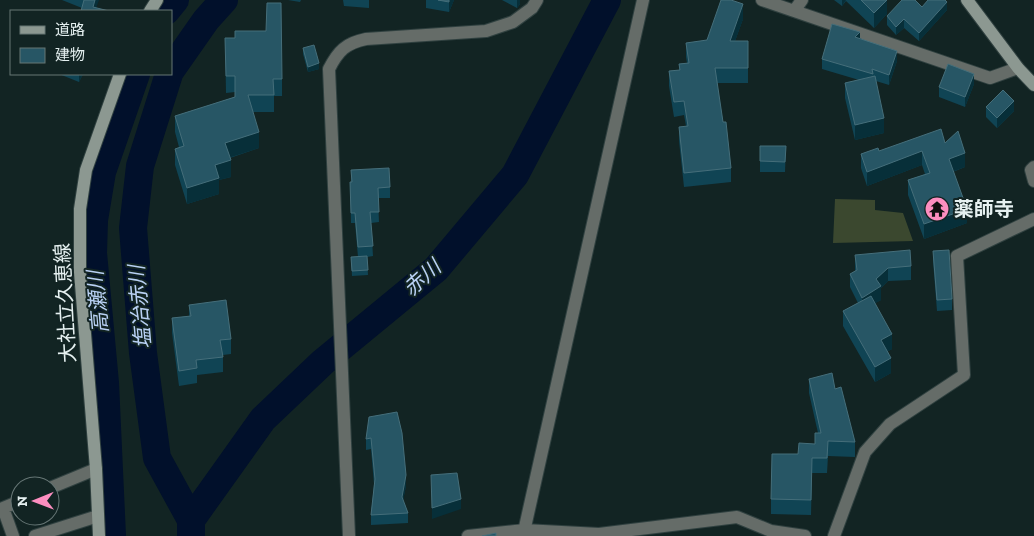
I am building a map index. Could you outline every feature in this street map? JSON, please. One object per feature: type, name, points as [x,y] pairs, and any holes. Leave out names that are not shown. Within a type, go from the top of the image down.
[{"type":"main road","points":[[967,0],[1018,68],[1034,85]]},
{"type":"main road","name":"大社立久恵線","points":[[99,536],[96,470],[80,272],[80,209],[86,170],[120,75]]},
{"type":"street","points":[[349,536],[329,69],[336,56],[351,42],[366,39],[486,31],[513,22],[532,8],[537,0]]},
{"type":"street","points":[[523,533],[643,0]]},
{"type":"street","points":[[762,0],[990,78],[1018,68]]},
{"type":"street","points":[[794,11],[802,0]]},
{"type":"street","points":[[1034,167],[1031,170],[1034,181]]},
{"type":"street","points":[[834,536],[865,452],[890,424],[964,375],[956,256],[1034,218]]},
{"type":"street","points":[[60,484],[96,470]]},
{"type":"street","points":[[10,505],[3,508],[10,526]]},
{"type":"street","points":[[35,536],[98,516]]},
{"type":"street","points":[[468,536],[523,533],[600,534],[737,517],[771,531],[805,536]]},
{"type":"green space","points":[[835,199],[875,200],[875,210],[903,213],[913,241],[833,243]]},
{"type":"building","points":[[84,0],[95,0],[93,7],[105,10],[81,10]]},
{"type":"building","points":[[721,0],[731,0],[743,4],[730,41],[748,41],[748,68],[715,68],[723,122],[726,122],[731,168],[684,173],[679,127],[688,126],[684,101],[674,102],[669,71],[680,70],[679,64],[689,63],[686,43],[707,40]]},
{"type":"building","points":[[861,0],[887,0],[874,13]]},
{"type":"building","points":[[902,0],[915,0],[922,7],[928,0],[945,0],[947,2],[919,33],[904,19],[896,27],[887,16]]},
{"type":"building","points":[[267,3],[281,3],[282,79],[273,79],[274,95],[248,95],[259,132],[225,143],[231,160],[215,165],[219,178],[187,188],[175,149],[184,146],[175,116],[235,97],[235,76],[226,76],[225,38],[235,38],[235,31],[266,31]]},
{"type":"building","points":[[832,24],[860,32],[855,37],[897,51],[889,75],[872,69],[873,74],[822,59]]},
{"type":"building","points":[[314,45],[319,63],[308,67],[303,48]]},
{"type":"building","points":[[948,64],[974,74],[965,97],[939,87]]},
{"type":"building","points":[[875,76],[884,118],[855,125],[845,83]]},
{"type":"building","points":[[1003,90],[1014,101],[997,118],[986,107]]},
{"type":"building","points":[[941,129],[945,143],[958,131],[965,153],[949,159],[967,209],[924,224],[908,180],[930,173],[922,151],[867,172],[861,154],[878,148],[879,151]]},
{"type":"building","points":[[760,146],[786,146],[785,162],[760,161]]},
{"type":"building","points":[[389,168],[390,187],[378,188],[379,212],[370,212],[373,246],[358,247],[355,213],[351,213],[351,170]]},
{"type":"building","points":[[910,250],[911,266],[888,268],[876,279],[881,286],[862,298],[850,274],[857,270],[855,255]]},
{"type":"building","points":[[949,250],[952,299],[937,300],[933,251]]},
{"type":"building","points":[[367,256],[368,270],[352,271],[351,257]]},
{"type":"building","points":[[871,296],[892,334],[881,340],[891,358],[875,367],[843,311]]},
{"type":"building","points":[[226,300],[231,339],[220,340],[223,357],[196,360],[197,368],[179,371],[172,318],[191,316],[189,305]]},
{"type":"building","points":[[832,373],[835,389],[841,387],[855,442],[828,441],[827,458],[812,458],[811,500],[771,499],[772,454],[798,454],[799,443],[815,444],[815,433],[821,433],[809,379]]},
{"type":"building","points":[[397,412],[402,433],[406,475],[402,497],[408,513],[371,515],[375,479],[371,438],[366,439],[369,417]]},
{"type":"building","points":[[457,473],[461,499],[432,508],[431,475]]},
{"type":"building","points":[[496,533],[496,536],[482,536]]},
{"type":"waterway","name":"高瀬川","points":[[167,10],[175,0]]},
{"type":"waterway","name":"塩冶赤川","points":[[172,69],[206,20],[224,0]]},
{"type":"waterway","name":"赤川","points":[[191,520],[263,419],[323,362],[436,269],[515,175],[607,0]]},
{"type":"waterway","name":"高瀬川","points":[[112,536],[105,383],[93,253],[94,220],[102,172],[136,75]]},
{"type":"waterway","name":"塩冶赤川","points":[[169,75],[140,166],[133,228],[143,353],[157,458],[191,520],[191,536]]},
{"type":"place","name":"薬師寺","points":[[937,209]]}]
